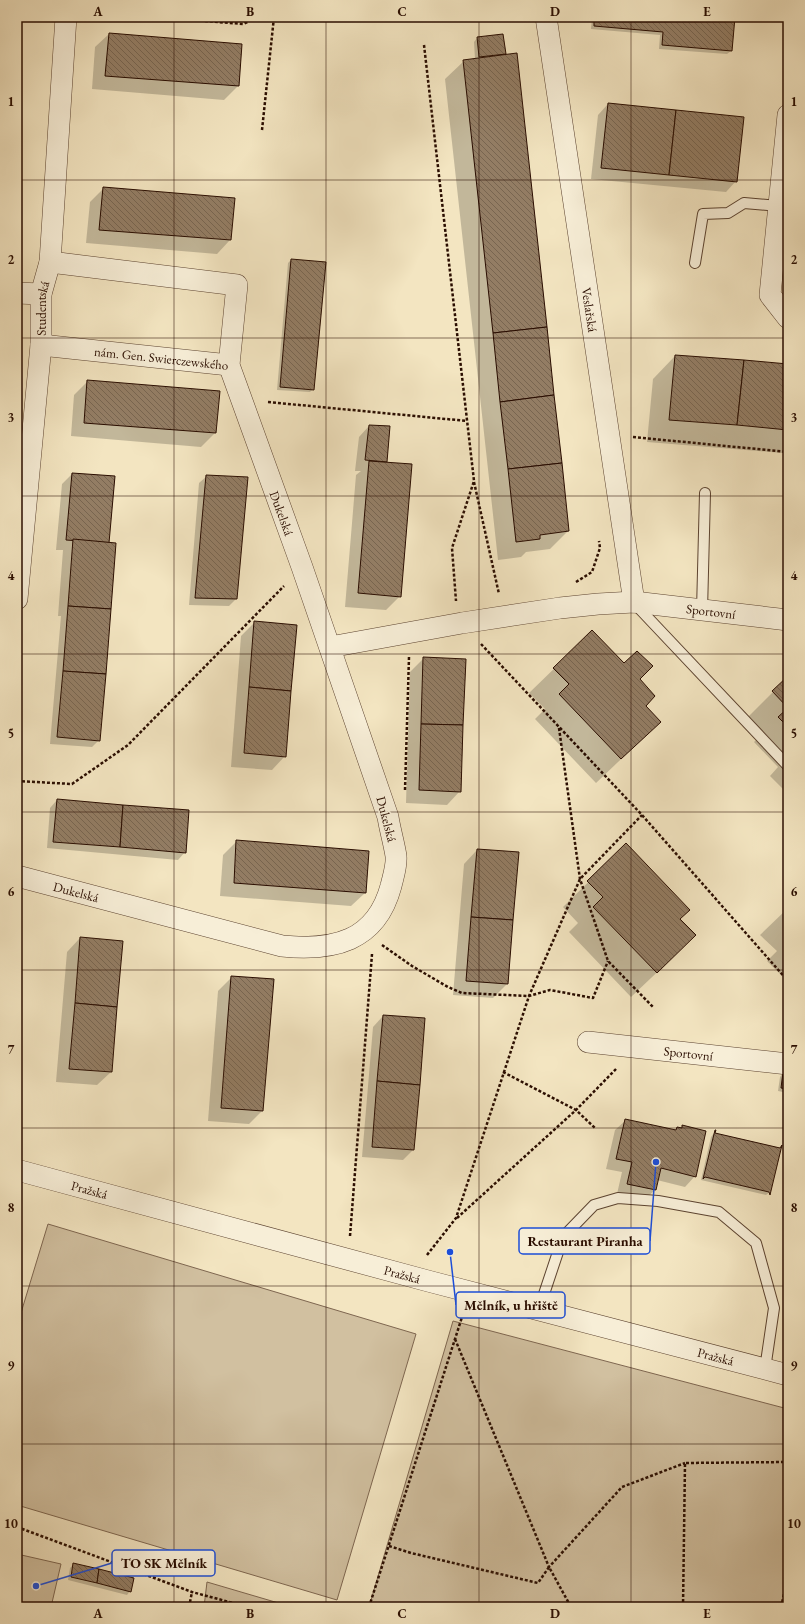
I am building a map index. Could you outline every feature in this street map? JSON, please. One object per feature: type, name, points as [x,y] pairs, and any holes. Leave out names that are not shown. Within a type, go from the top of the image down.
[{"type":"street","name":"Studentská","points":[[17,589],[40,345],[41,294],[50,262],[66,17]]},
{"type":"street","name":"Veslařská","points":[[546,17],[634,602]]},
{"type":"street","points":[[788,115],[770,295],[788,318]]},
{"type":"street","name":"nám. Gen. Swierczewského","points":[[40,345],[229,365],[237,285],[50,262]]},
{"type":"street","points":[[17,293],[41,294]]},
{"type":"street","name":"Dukelská","points":[[17,876],[282,946],[304,948],[324,947],[354,937],[371,935],[378,915],[388,898],[395,869],[396,857],[388,817],[302,567],[229,365]]},
{"type":"street","name":"Sportovní","points":[[330,647],[462,623],[560,608],[598,604],[634,602],[788,620]]},
{"type":"street","name":"Sportovní","points":[[588,1042],[788,1064]]},
{"type":"street","name":"Pražská","points":[[17,1170],[470,1292],[788,1375]]},
{"type":"lane","points":[[695,263],[703,214],[728,213],[744,203],[779,206]]},
{"type":"lane","points":[[702,611],[705,493]]},
{"type":"lane","points":[[634,602],[788,766]]},
{"type":"lane","points":[[539,1310],[563,1237],[594,1205],[618,1198],[658,1201],[719,1212],[756,1243],[774,1308],[765,1369]]},
{"type":"path","points":[[155,17],[244,24],[258,17]]},
{"type":"path","points":[[262,130],[274,17]]},
{"type":"path","points":[[424,46],[474,482],[498,594]]},
{"type":"path","points":[[242,400],[467,421]]},
{"type":"path","points":[[632,437],[788,452]]},
{"type":"path","points":[[474,482],[452,548],[455,600],[462,623],[642,815],[788,981]]},
{"type":"path","points":[[575,583],[592,572],[600,548],[598,534]]},
{"type":"path","points":[[17,781],[72,784],[128,745],[302,567]]},
{"type":"path","points":[[491,595],[506,592]]},
{"type":"path","points":[[455,600],[462,599]]},
{"type":"path","points":[[405,793],[409,632]]},
{"type":"path","points":[[559,728],[580,879],[608,961],[653,1007]]},
{"type":"path","points":[[456,1218],[529,996],[580,879],[642,815]]},
{"type":"path","points":[[371,935],[412,966],[455,991],[462,993],[529,996],[550,990],[592,998],[608,961]]},
{"type":"path","points":[[350,1237],[373,943],[371,935]]},
{"type":"path","points":[[427,1255],[456,1218],[576,1110],[637,1048]]},
{"type":"path","points":[[503,1072],[576,1110],[596,1129]]},
{"type":"path","points":[[369,1607],[470,1292]]},
{"type":"path","points":[[455,1339],[549,1567],[571,1607]]},
{"type":"path","points":[[389,1546],[411,1553],[538,1583],[549,1567],[622,1487],[685,1463],[788,1462]]},
{"type":"path","points":[[683,1607],[685,1463]]},
{"type":"path","points":[[17,1527],[192,1592],[248,1607]]},
{"type":"path","points":[[780,1607],[788,1577]]},
{"type":"path","points":[[189,1607],[192,1592]]},
{"type":"shaded area","points":[[48,1224],[416,1334],[337,1600],[17,1505],[17,1326]]},
{"type":"shaded area","points":[[453,1321],[788,1409],[788,1607],[369,1607]]},
{"type":"shaded area","points":[[17,1554],[61,1564],[51,1607],[17,1607]]},
{"type":"shaded area","points":[[207,1582],[292,1607],[204,1607]]},
{"type":"building","points":[[594,17],[735,17],[732,51],[662,45],[663,32],[594,26]]},
{"type":"building","points":[[17,25],[19,25],[17,45]]},
{"type":"building","points":[[109,33],[242,44],[239,86],[105,76]]},
{"type":"building","points":[[503,34],[506,54],[479,57],[477,37]]},
{"type":"building","points":[[517,53],[547,327],[493,333],[463,60]]},
{"type":"building","points":[[608,103],[676,110],[669,175],[601,168]]},
{"type":"building","points":[[676,110],[744,117],[737,182],[669,175]]},
{"type":"building","points":[[103,187],[235,198],[231,240],[99,230]]},
{"type":"building","points":[[291,259],[326,262],[314,390],[280,387]]},
{"type":"building","points":[[547,327],[554,395],[500,402],[493,333]]},
{"type":"building","points":[[675,355],[744,360],[737,425],[669,420]]},
{"type":"building","points":[[744,360],[788,364],[788,430],[737,425]]},
{"type":"building","points":[[87,380],[220,391],[216,433],[84,423]]},
{"type":"building","points":[[554,395],[562,463],[508,469],[500,402]]},
{"type":"building","points":[[369,425],[390,426],[387,462],[365,460]]},
{"type":"building","points":[[369,461],[412,464],[401,597],[358,593]]},
{"type":"building","points":[[562,463],[569,531],[540,535],[540,539],[516,542],[508,469]]},
{"type":"building","points":[[72,473],[115,476],[109,543],[66,540]]},
{"type":"building","points":[[206,475],[248,477],[237,599],[195,598]]},
{"type":"building","points":[[73,539],[116,543],[111,609],[68,606]]},
{"type":"building","points":[[68,606],[111,609],[106,674],[63,671]]},
{"type":"building","points":[[254,621],[297,625],[291,691],[249,687]]},
{"type":"building","points":[[592,630],[624,663],[637,651],[653,666],[640,679],[655,696],[646,706],[661,722],[621,759],[559,694],[569,684],[553,668]]},
{"type":"building","points":[[423,657],[466,659],[463,725],[421,724]]},
{"type":"building","points":[[63,671],[106,674],[100,741],[57,737]]},
{"type":"building","points":[[788,676],[788,708],[772,691]]},
{"type":"building","points":[[249,687],[291,691],[286,757],[244,753]]},
{"type":"building","points":[[788,708],[788,727],[778,717]]},
{"type":"building","points":[[421,724],[463,725],[461,792],[419,790]]},
{"type":"building","points":[[57,799],[123,805],[120,847],[53,842]]},
{"type":"building","points":[[123,805],[189,810],[186,853],[120,847]]},
{"type":"building","points":[[236,840],[369,851],[366,893],[234,883]]},
{"type":"building","points":[[626,843],[690,910],[680,919],[696,935],[657,973],[593,907],[603,897],[587,881]]},
{"type":"building","points":[[477,849],[519,852],[513,920],[471,917]]},
{"type":"building","points":[[471,917],[513,920],[508,984],[466,981]]},
{"type":"building","points":[[80,937],[123,941],[117,1007],[75,1003]]},
{"type":"building","points":[[231,976],[274,979],[263,1111],[221,1108]]},
{"type":"building","points":[[75,1003],[117,1007],[112,1072],[69,1069]]},
{"type":"building","points":[[383,1015],[425,1018],[420,1085],[377,1081]]},
{"type":"building","points":[[783,1072],[788,1073],[788,1089],[781,1088]]},
{"type":"building","points":[[377,1081],[420,1085],[414,1150],[372,1147]]},
{"type":"building","points":[[625,1119],[676,1130],[677,1127],[682,1128],[682,1125],[706,1131],[696,1177],[661,1168],[656,1190],[627,1184],[632,1162],[616,1159]]},
{"type":"building","points":[[715,1130],[715,1133],[780,1148],[782,1145],[770,1195],[769,1192],[705,1177],[703,1179]]},
{"type":"building","points":[[73,1563],[99,1569],[97,1583],[71,1577]]},
{"type":"building","points":[[99,1569],[134,1578],[131,1592],[97,1583]]},
{"type":"place","name":"Restaurant Piranha","points":[[656,1162]]},
{"type":"place","name":"Mělník, u hřiště","points":[[450,1252]]},
{"type":"place","name":"TO SK Mělník","points":[[36,1586]]}]
